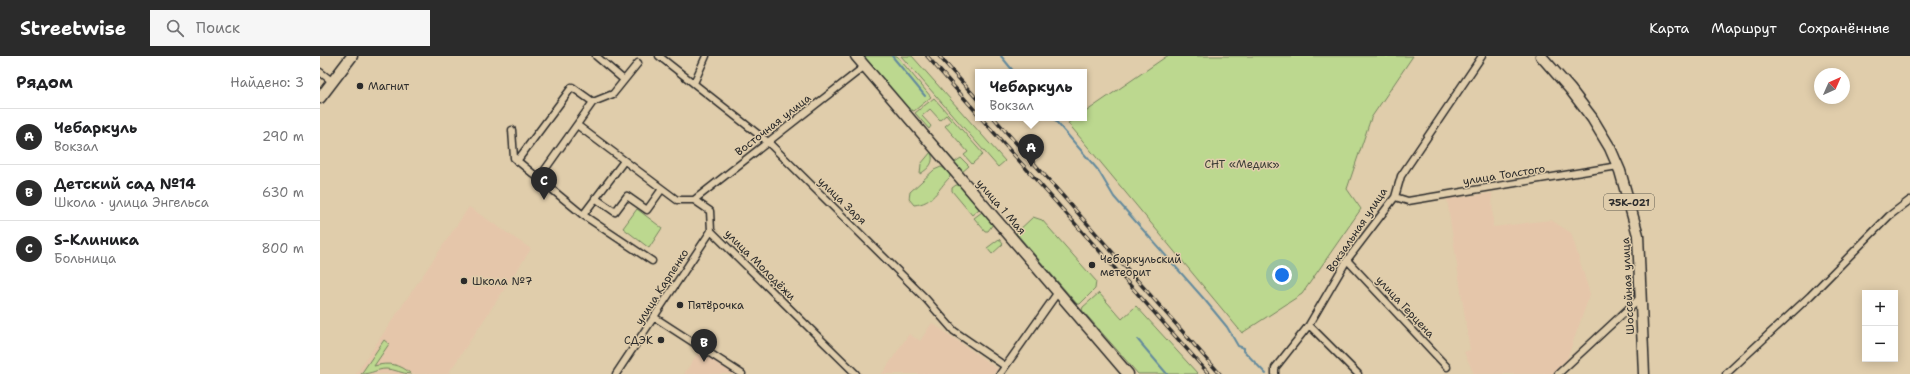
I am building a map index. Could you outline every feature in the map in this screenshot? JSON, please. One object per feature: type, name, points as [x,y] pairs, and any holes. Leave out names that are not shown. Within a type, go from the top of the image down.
[{"type":"main road","points":[[320,98],[352,56]]},
{"type":"main road","name":"улица 1 Мая","points":[[856,56],[1128,374]]},
{"type":"main road","name":"Шоссейная улица","points":[[1541,56],[1570,89],[1592,118],[1610,148],[1618,166],[1638,235],[1644,374]]},
{"type":"street","points":[[596,56],[624,80]]},
{"type":"street","name":"улица Заря","points":[[659,56],[768,142],[921,294],[954,331],[1005,366]]},
{"type":"street","points":[[694,83],[706,56]]},
{"type":"street","name":"Вокзальная улица","points":[[1275,374],[1274,368],[1309,325],[1347,260],[1395,197],[1401,176],[1482,56]]},
{"type":"street","points":[[539,178],[593,102],[613,94],[638,63]]},
{"type":"street","name":"Восточная улица","points":[[694,200],[865,66]]},
{"type":"street","points":[[320,72],[333,82]]},
{"type":"street","points":[[517,161],[572,87],[593,102]]},
{"type":"street","points":[[577,125],[677,200],[694,200]]},
{"type":"street","points":[[512,130],[514,158],[517,161],[583,215],[652,260]]},
{"type":"street","points":[[583,215],[624,161]]},
{"type":"street","name":"улица Толстого","points":[[1395,197],[1408,201],[1618,166]]},
{"type":"street","points":[[595,198],[615,212],[627,196],[647,210],[662,189]]},
{"type":"street","name":"улица Молодёжи","points":[[694,200],[710,211],[710,231],[856,374]]},
{"type":"street","points":[[1726,374],[1810,296],[1889,216],[1910,200]]},
{"type":"street","name":"улица Карпенко","points":[[616,374],[710,231]]},
{"type":"street","name":"улица Герцена","points":[[1347,260],[1447,367]]},
{"type":"street","points":[[1000,374],[1058,292]]},
{"type":"street","points":[[1558,374],[1641,296]]},
{"type":"street","points":[[654,317],[742,374]]},
{"type":"street","points":[[1309,325],[1358,374]]},
{"type":"shaded area","points":[[1492,193],[1493,227],[1551,220],[1571,233],[1590,294],[1567,359],[1552,374],[1474,374],[1464,352],[1470,350],[1447,199]]},
{"type":"shaded area","name":"Школа №7","points":[[469,207],[531,249],[448,374],[356,374]]},
{"type":"shaded area","points":[[932,323],[998,369],[994,374],[882,374],[909,334],[920,341]]},
{"type":"shaded area","points":[[699,351],[735,374],[684,374]]},
{"type":"green space","points":[[862,56],[897,56],[931,97],[914,111],[906,108]]},
{"type":"green space","points":[[901,56],[912,56],[1005,161],[998,167]]},
{"type":"green space","name":"СНТ «Медик»","points":[[1167,56],[1413,56],[1371,118],[1347,189],[1361,209],[1302,294],[1242,333],[1068,123],[1071,121],[1087,121],[1087,111]]},
{"type":"green space","points":[[934,98],[983,154],[972,164],[964,155],[968,152],[945,126],[951,121],[946,115],[940,120],[930,109],[922,116],[931,126],[929,129],[915,113]]},
{"type":"green space","points":[[939,144],[955,162],[961,158],[969,166],[961,173]]},
{"type":"green space","points":[[931,152],[932,162],[926,170],[920,174],[921,164]]},
{"type":"green space","points":[[941,167],[947,171],[950,177],[931,199],[921,204],[914,205],[909,199],[910,192],[934,170]]},
{"type":"green space","points":[[959,185],[979,209],[972,215],[952,191],[952,188]]},
{"type":"green space","points":[[637,209],[662,228],[649,248],[623,228]]},
{"type":"green space","points":[[982,212],[993,224],[988,231],[985,231],[974,218]]},
{"type":"green space","points":[[1033,217],[1042,220],[1096,281],[1095,289],[1080,304],[1077,304],[1016,233]]},
{"type":"green space","points":[[999,239],[1003,244],[992,254],[987,248]]},
{"type":"green space","points":[[1099,293],[1122,319],[1136,306],[1198,374],[1138,374],[1082,310],[1083,307]]},
{"type":"green space","points":[[384,340],[389,344],[374,366],[389,364],[399,366],[411,374],[386,369],[361,374]]},
{"type":"waterway","points":[[892,56],[925,96]]},
{"type":"waterway","points":[[1001,56],[1012,69]]},
{"type":"waterway","points":[[1056,121],[1098,170],[1114,197],[1204,299],[1227,327],[1238,346],[1244,348],[1244,351],[1266,374]]},
{"type":"waterway","points":[[1138,340],[1167,374]]},
{"type":"railway","points":[[927,56],[975,111]]},
{"type":"railway","points":[[939,56],[975,97]]},
{"type":"railway","points":[[984,121],[1209,374]]},
{"type":"railway","points":[[997,121],[1220,374]]},
{"type":"place","name":"Магнит","points":[[360,86]]},
{"type":"place","name":"Чебаркуль","points":[[1031,167]]},
{"type":"place","name":"S-Клиника","points":[[544,200]]},
{"type":"place","name":"Чебаркульский метеорит","points":[[1092,265]]},
{"type":"place","name":"Школа №7","points":[[464,281]]},
{"type":"place","name":"Пятёрочка","points":[[680,305]]},
{"type":"place","name":"СДЭК","points":[[661,340]]},
{"type":"place","name":"Детский сад №14","points":[[704,362]]}]
